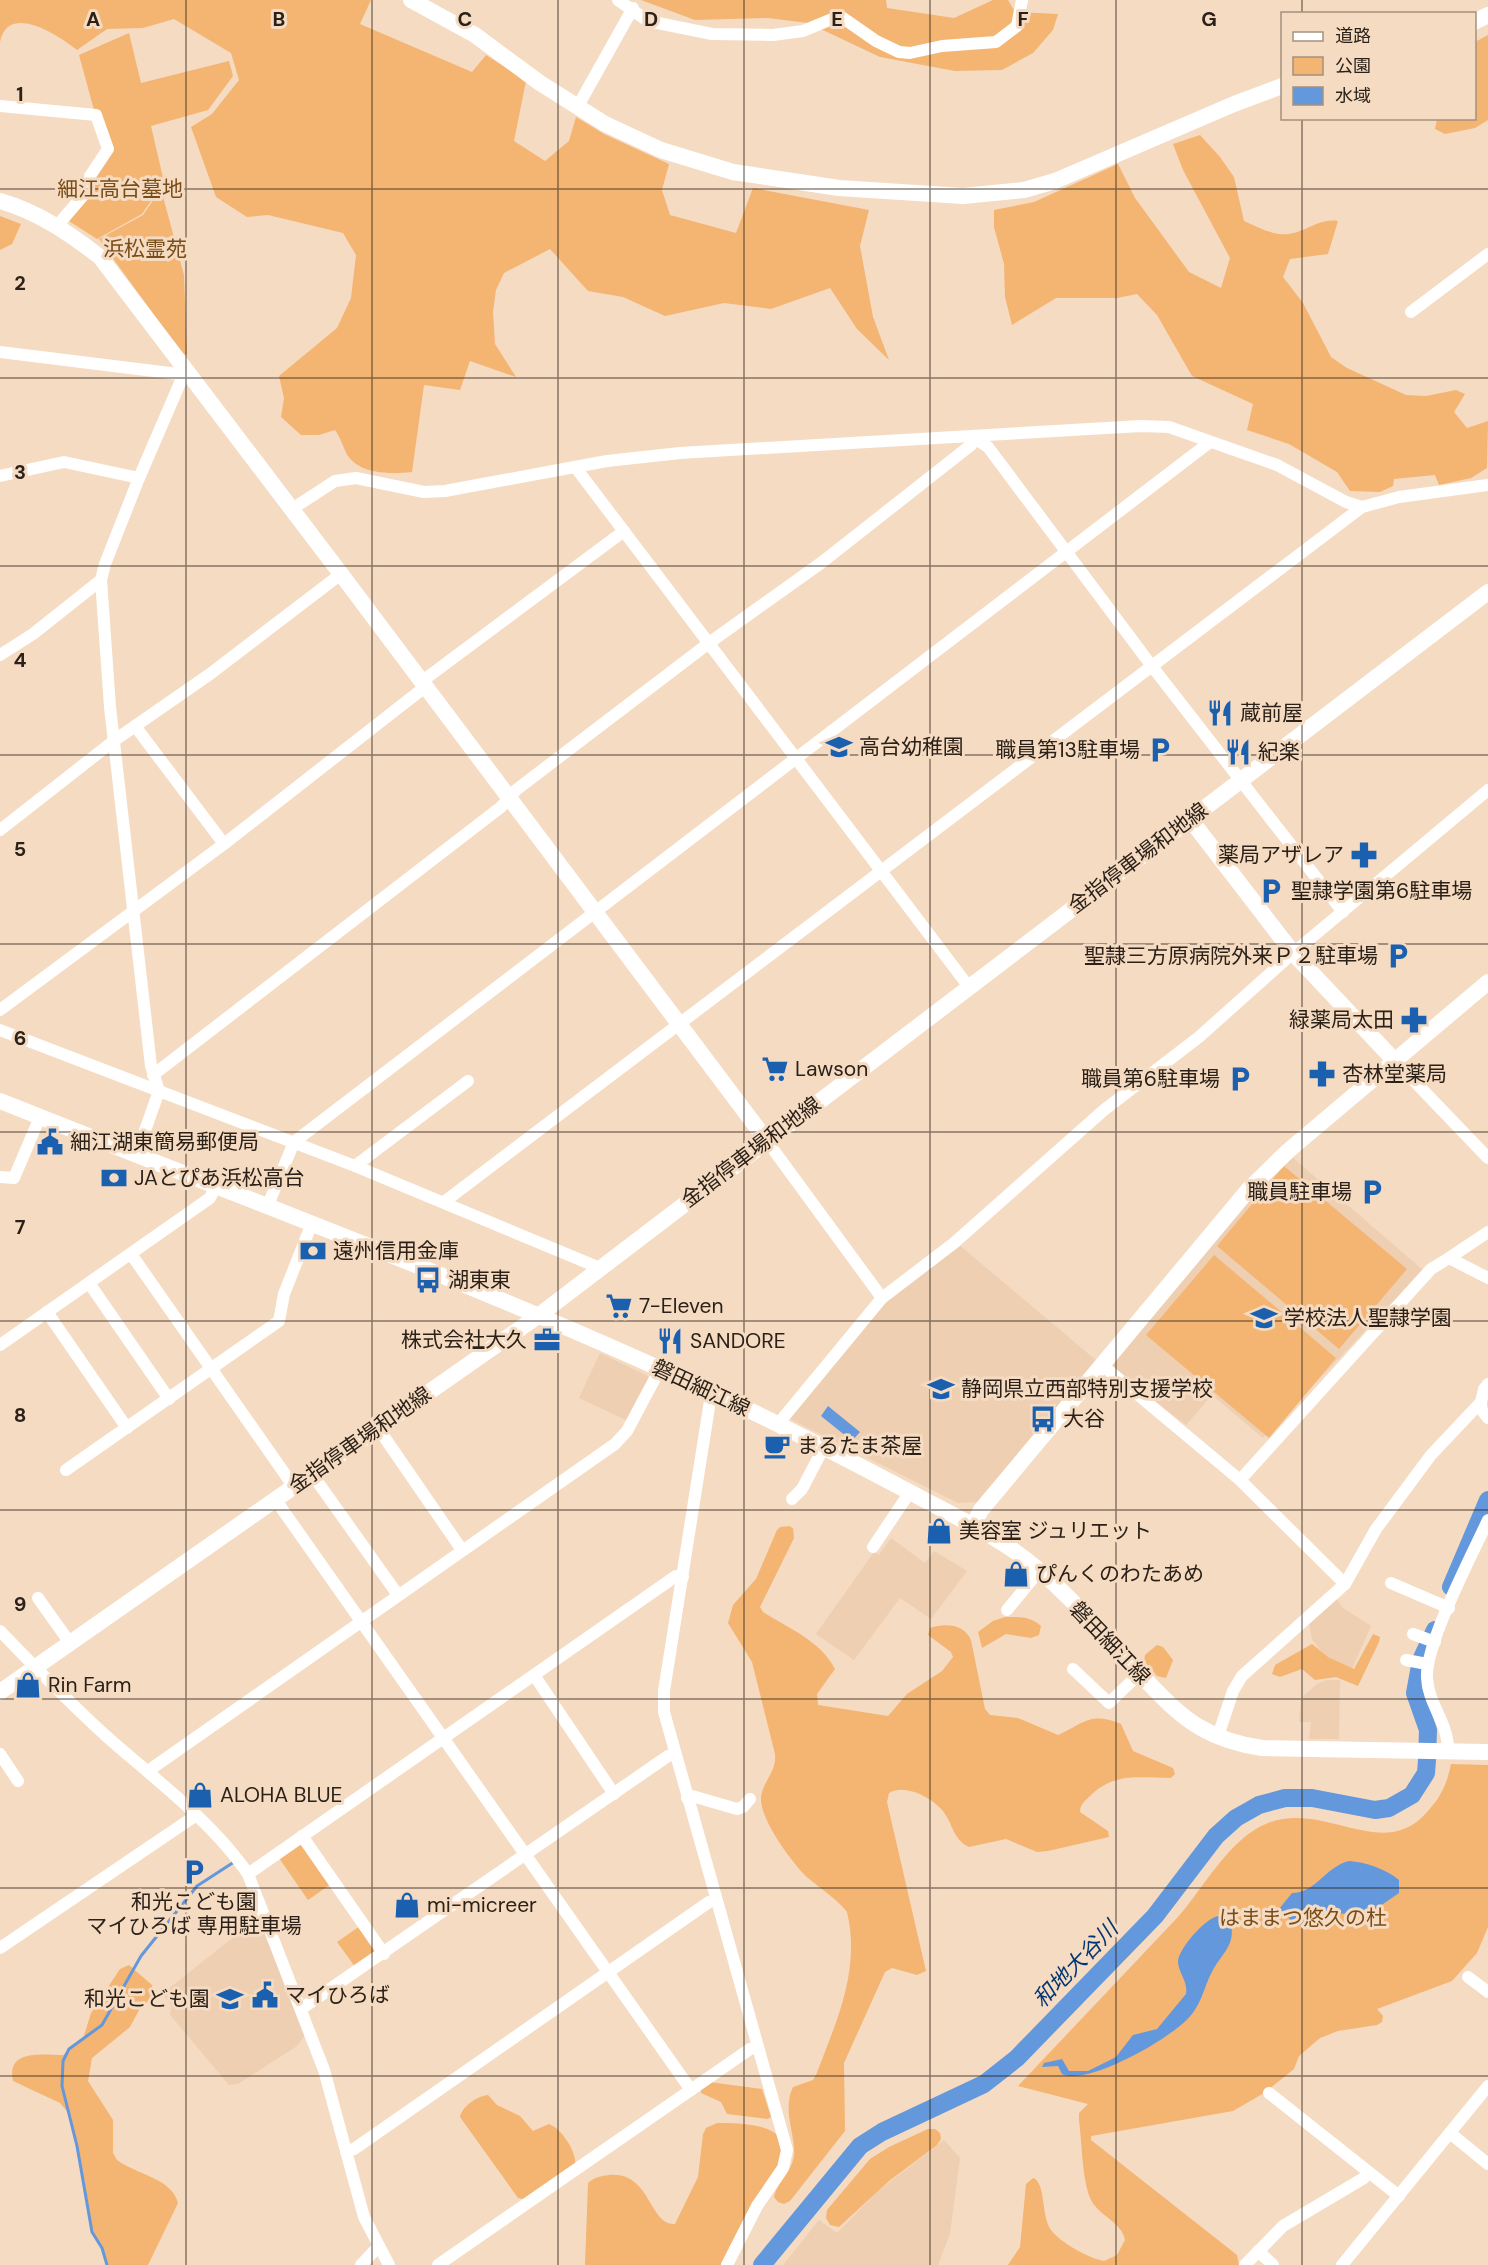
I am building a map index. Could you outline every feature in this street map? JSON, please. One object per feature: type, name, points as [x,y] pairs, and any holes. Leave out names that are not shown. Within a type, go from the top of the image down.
[{"type":"main road","points":[[411,0],[474,35],[605,124],[661,150],[733,172],[838,188],[963,196],[1014,192],[1055,181],[1234,104],[1281,86]]},
{"type":"main road","points":[[0,201],[18,206],[57,226],[100,257],[342,574],[767,1141]]},
{"type":"main road","name":"金指停車場和地線","points":[[0,1692],[538,1316],[1488,592]]},
{"type":"main road","points":[[1190,819],[1293,953],[1394,1060]]},
{"type":"main road","points":[[973,1526],[981,1510],[1249,1188],[1288,1151],[1488,982]]},
{"type":"main road","name":"磐田細江線","points":[[0,1101],[268,1205],[538,1316],[714,1393],[824,1447],[973,1526],[1014,1551],[1040,1571],[1179,1713],[1218,1737],[1262,1748],[1488,1752]]},
{"type":"street","points":[[618,0],[633,8],[648,21],[712,34],[783,34],[803,31],[832,19],[843,18],[876,41],[899,52],[910,53],[942,45],[996,42],[1017,26],[1022,0]]},
{"type":"street","points":[[578,106],[633,8]]},
{"type":"street","points":[[0,106],[96,115],[108,149],[90,176],[87,191],[57,226]]},
{"type":"street","points":[[1411,312],[1488,254]]},
{"type":"street","points":[[0,352],[178,374],[186,369]]},
{"type":"street","points":[[137,1153],[159,1091],[153,1075],[133,909],[101,580],[105,564],[139,478],[186,369]]},
{"type":"street","points":[[292,509],[335,481],[356,478],[424,492],[445,491],[680,453],[1169,427],[1277,465],[1346,502],[1362,507]]},
{"type":"street","points":[[978,436],[979,441],[988,447],[1151,665],[1343,912]]},
{"type":"street","points":[[153,1075],[509,799],[516,789],[709,643],[821,563],[971,445],[978,436]]},
{"type":"street","points":[[268,1205],[294,1143],[596,913],[604,903],[1210,442]]},
{"type":"street","points":[[0,477],[64,462],[139,478]]},
{"type":"street","points":[[576,468],[969,987]]},
{"type":"street","points":[[444,1203],[1362,507],[1399,497],[1488,485]]},
{"type":"street","points":[[0,1010],[133,909],[224,844],[423,685],[624,531]]},
{"type":"street","points":[[0,830],[115,740],[210,674],[342,574]]},
{"type":"street","points":[[0,655],[33,634],[101,580]]},
{"type":"street","points":[[135,726],[224,844]]},
{"type":"street","points":[[778,1424],[882,1298],[954,1243],[1104,1110],[1200,1037],[1293,953],[1488,790]]},
{"type":"street","points":[[0,1030],[355,1166],[600,1268]]},
{"type":"street","points":[[1394,1060],[1488,1158]]},
{"type":"street","points":[[355,1166],[468,1081]]},
{"type":"street","points":[[0,1177],[14,1178],[40,1117]]},
{"type":"street","points":[[767,1141],[882,1298]]},
{"type":"street","points":[[0,1345],[210,1198],[216,1185]]},
{"type":"street","points":[[66,1470],[279,1321],[284,1294],[312,1223]]},
{"type":"street","points":[[1240,1480],[1431,1269],[1488,1233]]},
{"type":"street","points":[[131,1254],[294,1487]]},
{"type":"street","points":[[1449,1258],[1488,1278]]},
{"type":"street","points":[[89,1283],[169,1398]]},
{"type":"street","points":[[47,1312],[127,1428]]},
{"type":"street","points":[[1101,1364],[1240,1480],[1345,1584]]},
{"type":"street","points":[[148,1771],[620,1440],[660,1369]]},
{"type":"street","points":[[1488,1384],[1484,1389],[1481,1402],[1481,1409],[1488,1418]]},
{"type":"street","points":[[714,1393],[710,1401],[663,1702],[687,1798],[757,2047],[786,2140],[786,2159],[757,2206],[727,2265]]},
{"type":"street","points":[[1218,1737],[1233,1691],[1242,1676],[1345,1584],[1376,1529],[1431,1455],[1481,1402]]},
{"type":"street","points":[[378,1428],[462,1550]]},
{"type":"street","points":[[792,1499],[802,1489],[824,1447]]},
{"type":"street","points":[[312,1474],[398,1595]]},
{"type":"street","points":[[873,1547],[910,1492]]},
{"type":"street","points":[[275,1499],[691,2090]]},
{"type":"street","points":[[1444,1751],[1446,1727],[1430,1694],[1427,1664],[1488,1520]]},
{"type":"street","points":[[1007,1610],[1040,1571]]},
{"type":"street","points":[[248,1874],[676,1576],[683,1577]]},
{"type":"street","points":[[1391,1583],[1449,1608]]},
{"type":"street","points":[[38,1598],[70,1643]]},
{"type":"street","points":[[0,1631],[115,1744],[148,1771],[229,1849],[248,1874],[326,2077],[364,2217],[389,2265]]},
{"type":"street","points":[[1413,1634],[1435,1642]]},
{"type":"street","points":[[1406,1660],[1427,1664]]},
{"type":"street","points":[[1073,1669],[1109,1702],[1140,1673]]},
{"type":"street","points":[[534,1675],[614,1794]]},
{"type":"street","points":[[0,1754],[18,1781]]},
{"type":"street","points":[[301,2009],[675,1754]]},
{"type":"street","points":[[687,1798],[692,1796],[737,1809],[744,1807],[750,1799]]},
{"type":"street","points":[[0,1948],[195,1816]]},
{"type":"street","points":[[302,1836],[384,1954]]},
{"type":"street","points":[[346,2151],[354,2149],[608,1972],[716,1900]]},
{"type":"street","points":[[1468,1977],[1488,1992]]},
{"type":"street","points":[[438,2265],[750,2049],[757,2047]]},
{"type":"street","points":[[1342,2265],[1488,2086]]},
{"type":"street","points":[[1269,2093],[1399,2196]]},
{"type":"street","points":[[1450,2133],[1488,2164]]},
{"type":"street","points":[[1245,2265],[1283,2226],[1364,2178],[1368,2172]]},
{"type":"street","points":[[361,2265],[374,2249],[380,2246]]},
{"type":"street","points":[[1258,2251],[1273,2265]]},
{"type":"shaded area","name":"学校法人聖隷学園","points":[[1292,1157],[1423,1270],[1263,1438],[1212,1395],[1186,1425],[1111,1367],[1258,1189]]},
{"type":"shaded area","name":"静岡県立西部特別支援学校","points":[[958,1244],[1097,1361],[978,1502],[958,1503],[786,1417],[885,1299]]},
{"type":"shaded area","points":[[600,1353],[652,1378],[628,1421],[579,1398]]},
{"type":"shaded area","points":[[891,1538],[925,1563],[934,1551],[967,1571],[931,1619],[900,1598],[854,1660],[816,1634],[874,1552],[879,1555]]},
{"type":"shaded area","points":[[1336,1598],[1343,1608],[1371,1626],[1352,1669],[1324,1655],[1312,1639],[1309,1622]]},
{"type":"shaded area","points":[[1326,1680],[1340,1680],[1339,1739],[1309,1739],[1311,1722],[1299,1722],[1301,1698],[1317,1684]]},
{"type":"shaded area","name":"和光こども園","points":[[261,1915],[306,2034],[297,2046],[238,2084],[229,2085],[170,2015],[171,2005],[162,1994]]},
{"type":"shaded area","points":[[944,2140],[960,2158],[950,2234],[938,2265],[783,2265],[819,2220],[837,2233],[878,2191]]},
{"type":"green space","points":[[0,0],[371,0],[360,24],[472,72],[486,55],[526,81],[514,141],[545,161],[569,141],[576,117],[604,134],[669,164],[662,190],[670,215],[736,233],[753,188],[869,210],[860,246],[873,317],[889,360],[857,329],[830,288],[771,309],[724,303],[665,316],[623,297],[588,291],[550,249],[504,273],[496,290],[493,312],[495,344],[516,377],[470,361],[460,390],[424,385],[412,472],[386,473],[361,467],[348,456],[335,430],[319,435],[301,435],[281,417],[284,398],[279,376],[337,328],[351,298],[356,255],[343,233],[268,215],[247,217],[216,197],[191,127],[212,114],[239,80],[231,53],[174,19],[143,28],[107,29],[77,50],[48,31],[24,23],[13,24],[5,30],[0,42]]},
{"type":"green space","points":[[641,0],[886,0],[887,8],[954,18],[993,0],[1008,0],[1015,12],[1058,14],[1053,30],[1033,53],[1002,70],[955,71],[880,57],[808,23],[768,18],[695,20]]},
{"type":"green space","name":"細江高台墓地","points":[[129,33],[141,83],[229,61],[233,76],[208,110],[151,126],[164,182],[142,214],[97,239],[61,216],[86,189],[106,154],[79,55]]},
{"type":"green space","points":[[1488,35],[1488,120],[1475,128],[1445,134],[1435,129],[1437,120],[1476,120],[1476,41]]},
{"type":"green space","points":[[1200,135],[1234,177],[1244,221],[1266,231],[1289,234],[1325,221],[1338,221],[1328,254],[1290,259],[1283,277],[1303,303],[1331,357],[1347,368],[1406,395],[1426,396],[1456,390],[1465,394],[1454,412],[1467,428],[1488,421],[1487,468],[1471,478],[1439,485],[1435,475],[1394,479],[1393,486],[1380,492],[1350,491],[1337,472],[1289,444],[1247,430],[1253,404],[1192,376],[1157,315],[1137,294],[1117,298],[1056,298],[1012,325],[1005,297],[1004,264],[994,227],[994,210],[1034,202],[1118,164],[1135,198],[1189,272],[1221,288],[1230,258],[1183,170],[1173,144]]},
{"type":"green space","name":"浜松霊苑","points":[[161,189],[184,275],[187,354],[183,355],[99,239],[143,215]]},
{"type":"green space","points":[[0,216],[21,224],[12,244],[0,250]]},
{"type":"green space","points":[[1284,1166],[1407,1269],[1339,1349],[1217,1246]]},
{"type":"green space","points":[[1214,1255],[1336,1358],[1269,1438],[1146,1335]]},
{"type":"green space","points":[[780,1527],[793,1528],[794,1538],[760,1607],[763,1612],[813,1643],[829,1659],[835,1669],[817,1694],[818,1705],[888,1716],[907,1694],[942,1671],[953,1657],[951,1652],[928,1635],[930,1628],[954,1626],[964,1631],[971,1640],[985,1709],[990,1715],[1018,1718],[1058,1735],[1087,1720],[1110,1720],[1121,1724],[1133,1751],[1173,1768],[1175,1774],[1171,1778],[1128,1778],[1099,1788],[1085,1801],[1080,1812],[1108,1831],[1109,1837],[1037,1852],[1006,1839],[969,1847],[955,1834],[944,1812],[928,1798],[908,1790],[889,1793],[887,1802],[926,1971],[917,1975],[892,1968],[885,1972],[844,2063],[845,2131],[790,2201],[784,2204],[778,2202],[774,2197],[794,2156],[789,2110],[790,2095],[793,2087],[813,2080],[816,2075],[844,1996],[851,1955],[851,1934],[847,1912],[834,1898],[808,1878],[778,1841],[766,1818],[761,1798],[774,1766],[775,1754],[752,1662],[728,1623],[733,1605],[756,1579],[777,1530]]},
{"type":"green space","points":[[1005,1617],[1033,1620],[1041,1626],[1039,1635],[1031,1638],[1006,1634],[982,1648],[978,1632],[993,1621]]},
{"type":"green space","points":[[1373,1634],[1380,1637],[1379,1642],[1358,1686],[1336,1677],[1315,1680],[1302,1669],[1280,1677],[1272,1674],[1275,1665],[1312,1644],[1328,1657],[1354,1669]]},
{"type":"green space","points":[[1157,1645],[1163,1647],[1173,1660],[1166,1678],[1157,1676],[1144,1661],[1145,1655]]},
{"type":"green space","name":"はままつ悠久の杜","points":[[1451,1764],[1488,1765],[1488,1927],[1477,1953],[1452,1981],[1377,2009],[1383,2016],[1382,2022],[1377,2025],[1338,2031],[1320,2038],[1299,2056],[1294,2069],[1264,2093],[1233,2111],[1091,2136],[1091,2140],[1237,2255],[1239,2265],[1008,2265],[1020,2247],[1026,2184],[1033,2178],[1040,2186],[1051,2230],[1068,2245],[1090,2257],[1104,2261],[1117,2255],[1125,2240],[1120,2228],[1095,2206],[1088,2192],[1079,2113],[1088,2104],[1018,2086],[1177,1918],[1229,1852],[1254,1830],[1268,1823],[1290,1818],[1311,1819],[1373,1832],[1392,1832],[1410,1826],[1427,1812],[1440,1795]]},
{"type":"green space","points":[[300,1843],[331,1884],[308,1900],[279,1858]]},
{"type":"green space","points":[[360,1926],[377,1951],[356,1968],[337,1942]]},
{"type":"green space","points":[[129,1965],[152,1985],[153,1996],[139,2010],[130,2027],[92,2058],[88,2081],[113,2120],[113,2153],[117,2160],[161,2182],[174,2195],[178,2203],[148,2265],[108,2265],[103,2248],[93,2231],[71,2116],[60,2103],[13,2081],[12,2071],[15,2063],[20,2059],[36,2055],[63,2055],[83,2039],[91,2013],[120,1969]]},
{"type":"green space","points":[[709,2082],[762,2089],[771,2117],[768,2119],[727,2114],[721,2102],[701,2093],[701,2088]]},
{"type":"green space","points":[[488,2095],[497,2105],[520,2116],[533,2131],[549,2124],[554,2126],[571,2147],[575,2164],[524,2199],[518,2198],[460,2117],[471,2102]]},
{"type":"green space","points":[[717,2123],[761,2127],[776,2134],[782,2146],[782,2158],[721,2265],[585,2265],[588,2183],[603,2176],[623,2176],[633,2181],[641,2189],[660,2217],[666,2222],[675,2224],[698,2177],[703,2134],[706,2128]]},
{"type":"green space","points":[[928,2129],[935,2129],[940,2133],[941,2139],[937,2145],[889,2181],[839,2227],[830,2225],[826,2218],[827,2210],[870,2159],[889,2147]]},
{"type":"water","points":[[828,1406],[860,1432],[852,1441],[821,1416]]},
{"type":"water","points":[[1349,1861],[1375,1867],[1394,1876],[1399,1880],[1399,1893],[1370,1913],[1325,1914],[1297,1926],[1279,1909],[1292,1893],[1308,1889],[1333,1869]]},
{"type":"water","points":[[1219,1916],[1230,1922],[1232,1936],[1211,1974],[1196,2009],[1183,2023],[1130,2057],[1091,2073],[1074,2076],[1062,2074],[1058,2066],[1042,2067],[1044,2063],[1062,2059],[1069,2071],[1088,2071],[1116,2057],[1133,2035],[1157,2029],[1186,1994],[1186,1985],[1178,1962],[1179,1956],[1200,1928]]},
{"type":"waterway","points":[[1451,1587],[1488,1500]]},
{"type":"waterway","name":"和地大谷川","points":[[762,2265],[860,2146],[882,2132],[984,2084],[1017,2058],[1155,1916],[1216,1836],[1236,1818],[1259,1805],[1285,1798],[1312,1798],[1375,1810],[1389,1808],[1412,1795],[1426,1773],[1428,1730],[1415,1693],[1421,1660],[1435,1630]]},
{"type":"waterway","points":[[107,2265],[102,2248],[92,2232],[77,2146],[62,2086],[63,2061],[69,2049],[102,2025],[141,1956],[197,1886],[234,1862]]},
{"type":"place","name":"蔵前屋","points":[[1220,713]]},
{"type":"place","name":"高台幼稚園","points":[[839,747]]},
{"type":"place","name":"職員第13駐車場","points":[[1160,750]]},
{"type":"place","name":"紀楽","points":[[1238,752]]},
{"type":"place","name":"薬局アザレア","points":[[1364,855]]},
{"type":"place","name":"聖隷学園第6駐車場","points":[[1271,891]]},
{"type":"place","name":"聖隷三方原病院外来Ｐ２駐車場","points":[[1398,956]]},
{"type":"place","name":"緑薬局太田","points":[[1414,1020]]},
{"type":"place","name":"Lawson","points":[[775,1069]]},
{"type":"place","name":"杏林堂薬局","points":[[1322,1074]]},
{"type":"place","name":"職員第6駐車場","points":[[1240,1079]]},
{"type":"place","name":"細江湖東簡易郵便局","points":[[50,1142]]},
{"type":"place","name":"JAとぴあ浜松高台","points":[[114,1178]]},
{"type":"place","name":"職員駐車場","points":[[1372,1192]]},
{"type":"place","name":"遠州信用金庫","points":[[313,1251]]},
{"type":"place","name":"湖東東","points":[[428,1280]]},
{"type":"place","name":"7-Eleven","points":[[619,1306]]},
{"type":"place","name":"学校法人聖隷学園","points":[[1264,1318]]},
{"type":"place","name":"株式会社大久","points":[[547,1340]]},
{"type":"place","name":"SANDORE","points":[[670,1341]]},
{"type":"place","name":"静岡県立西部特別支援学校","points":[[941,1389]]},
{"type":"place","name":"大谷","points":[[1043,1419]]},
{"type":"place","name":"まるたま茶屋","points":[[777,1446]]},
{"type":"place","name":"美容室 ジュリエット","points":[[939,1531]]},
{"type":"place","name":"ぴんくのわたあめ","points":[[1016,1574]]},
{"type":"place","name":"Rin Farm","points":[[28,1685]]},
{"type":"place","name":"ALOHA BLUE","points":[[200,1795]]},
{"type":"place","name":"和光こども園 マイひろば 専用駐車場","points":[[194,1872]]},
{"type":"place","name":"mi-micreer","points":[[407,1905]]},
{"type":"place","name":"マイひろば","points":[[265,1995]]},
{"type":"place","name":"和光こども園","points":[[230,1999]]}]
